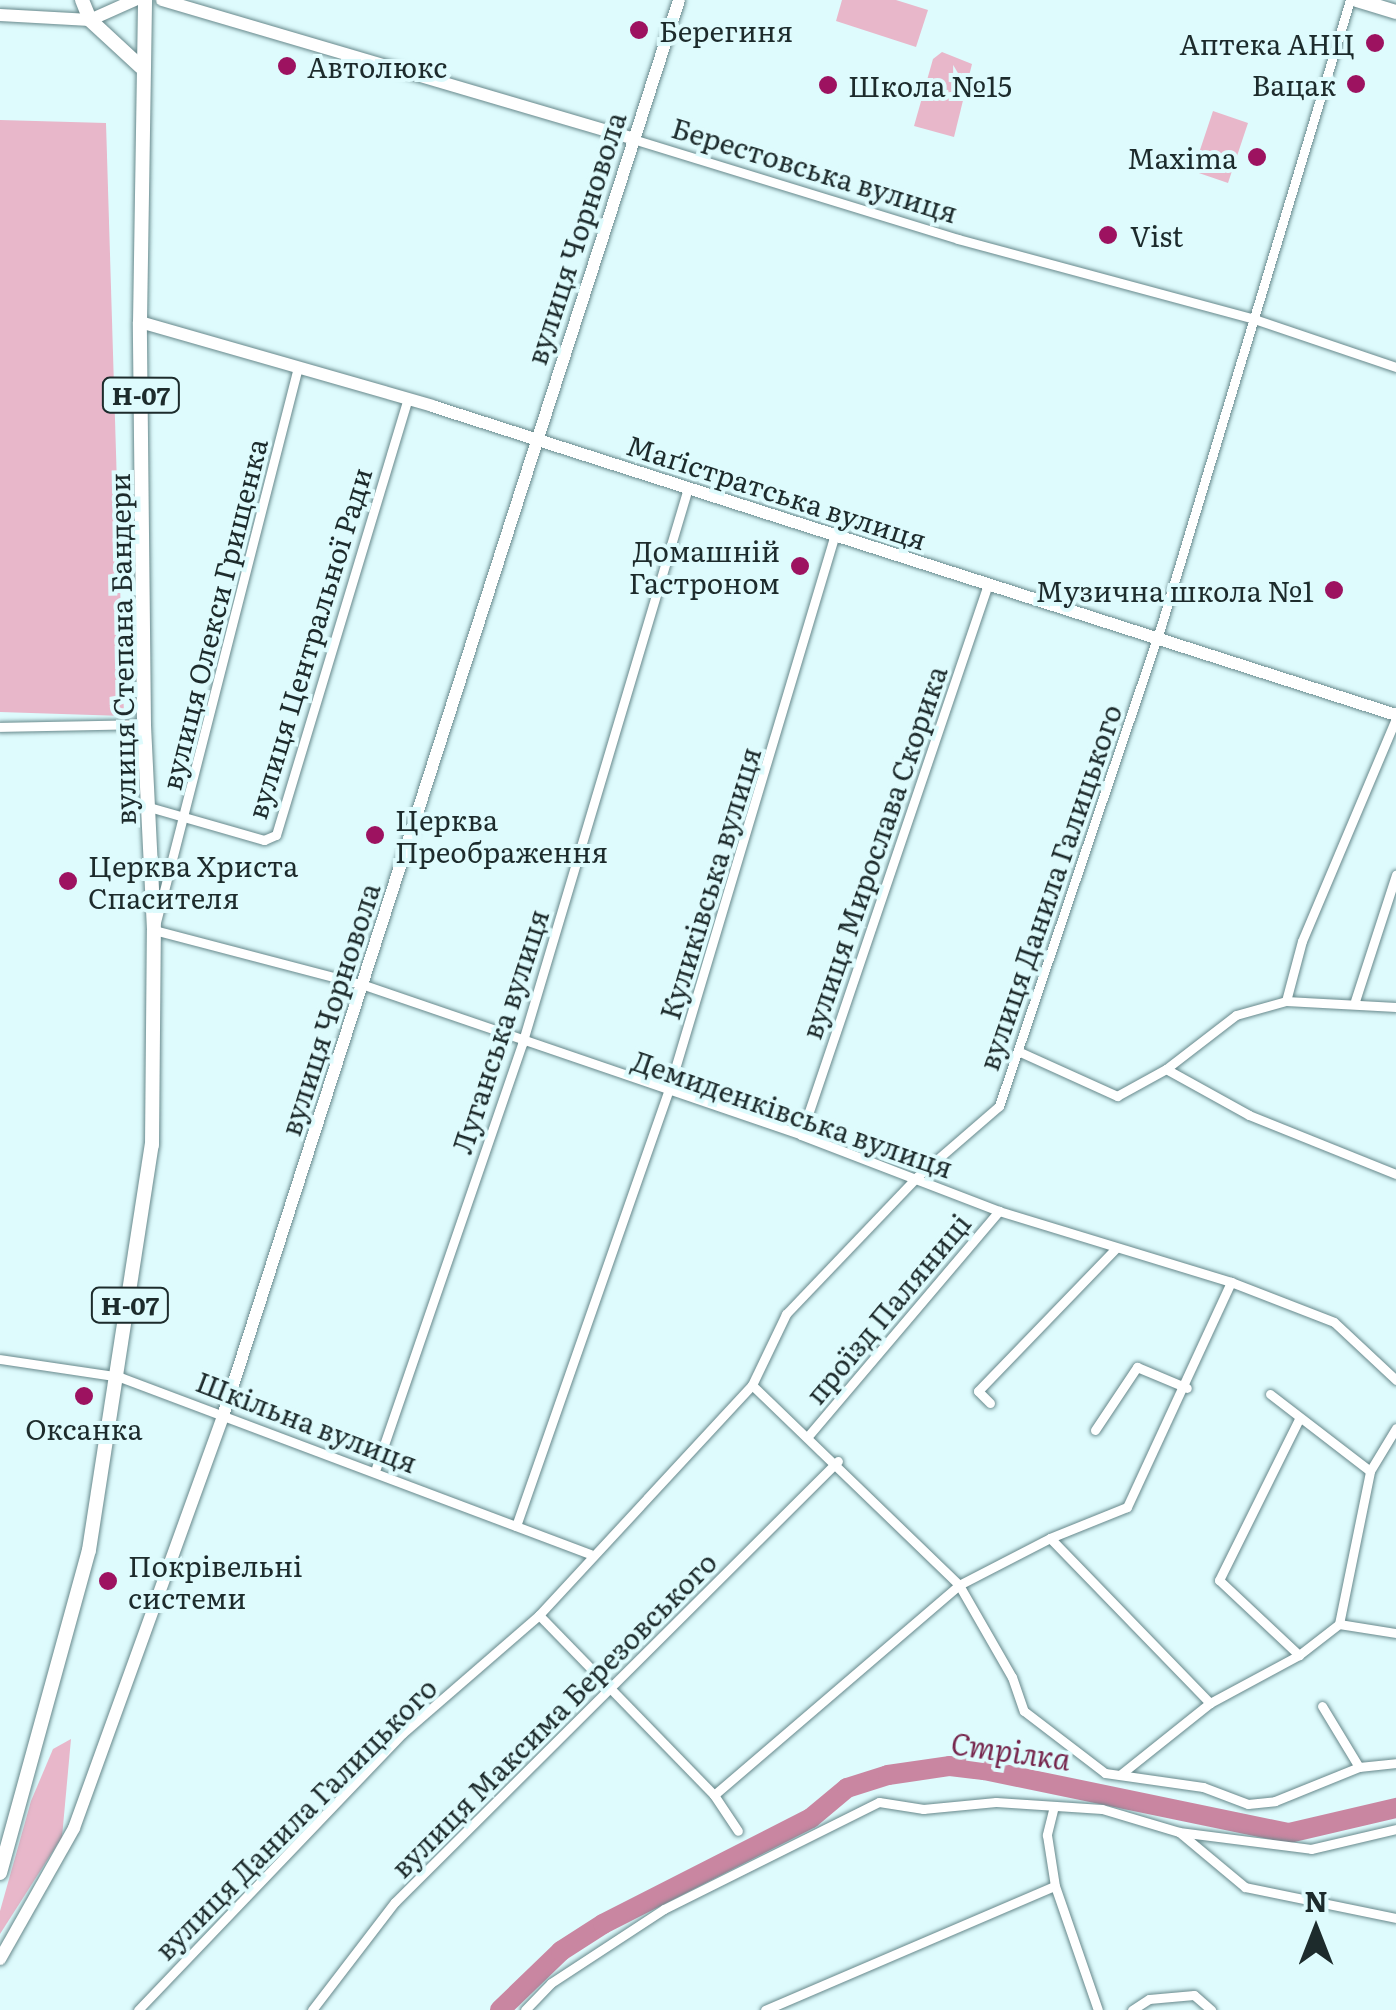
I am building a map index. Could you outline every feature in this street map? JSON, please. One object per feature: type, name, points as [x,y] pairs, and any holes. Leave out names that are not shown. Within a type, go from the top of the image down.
[{"type":"main road","points":[[82,0],[90,20],[141,67]]},
{"type":"main road","points":[[0,15],[90,20],[135,0]]},
{"type":"main road","name":"вулиця Степана Бандери","points":[[0,1872],[88,1550],[120,1377],[152,1145],[154,930],[144,724],[140,322],[141,67],[146,0]]},
{"type":"main road","name":"Берестовська вулиця","points":[[162,0],[633,140]]},
{"type":"main road","name":"вулиця Чорновола","points":[[2,1956],[74,1828],[224,1413],[679,0]]},
{"type":"main road","points":[[1353,0],[1396,12]]},
{"type":"main road","name":"Маґістратська вулиця","points":[[140,322],[408,399],[1157,636],[1396,716]]},
{"type":"street","name":"вулиця Данила Галицького","points":[[138,2010],[402,1733],[539,1615],[590,1554],[752,1385],[786,1314],[916,1177],[998,1106],[1020,1052],[1157,636],[1353,0]]},
{"type":"street","name":"Берестовська вулиця","points":[[633,140],[958,239],[1254,319],[1396,367]]},
{"type":"street","name":"вулиця Олекси Грищенка","points":[[154,930],[298,367]]},
{"type":"street","name":"вулиця Центральної Ради","points":[[149,807],[264,840],[276,835],[408,399]]},
{"type":"street","name":"Луганська вулиця","points":[[376,1468],[522,1044],[688,488]]},
{"type":"street","name":"Куликівська вулиця","points":[[516,1526],[668,1092],[835,534]]},
{"type":"street","name":"вулиця Мирослава Скорика","points":[[801,1135],[988,584]]},
{"type":"street","points":[[1286,1001],[1302,940],[1396,716]]},
{"type":"street","points":[[0,727],[144,724]]},
{"type":"street","points":[[1355,1001],[1396,875]]},
{"type":"street","name":"Демиденківська вулиця","points":[[154,930],[364,985],[522,1044],[801,1135],[999,1211],[1231,1282],[1334,1322],[1396,1380]]},
{"type":"street","points":[[1020,1052],[1117,1096],[1166,1069],[1236,1015],[1286,1001],[1355,1001],[1396,1007]]},
{"type":"street","points":[[1166,1069],[1249,1115],[1396,1174]]},
{"type":"street","name":"проїзд Паляниці","points":[[809,1435],[999,1211]]},
{"type":"street","points":[[990,1403],[978,1391],[1116,1248]]},
{"type":"street","points":[[714,1795],[959,1585],[1050,1538],[1127,1508],[1187,1388],[1231,1282]]},
{"type":"street","name":"Шкільна вулиця","points":[[0,1359],[120,1377],[376,1468],[590,1554]]},
{"type":"street","points":[[1095,1430],[1137,1367],[1187,1388]]},
{"type":"street","points":[[752,1385],[838,1462],[959,1585],[1012,1677],[1024,1710],[1105,1772],[1203,1787],[1248,1804],[1275,1801],[1359,1768],[1396,1762]]},
{"type":"street","points":[[1270,1394],[1370,1471]]},
{"type":"street","points":[[1299,1419],[1218,1580],[1300,1655]]},
{"type":"street","points":[[1120,1774],[1210,1703],[1300,1655],[1338,1624],[1370,1471],[1396,1428]]},
{"type":"street","name":"вулиця Максима Березовського","points":[[312,2010],[395,1902],[610,1694],[838,1462]]},
{"type":"street","points":[[1050,1538],[1210,1703]]},
{"type":"street","points":[[539,1615],[610,1694],[714,1795],[738,1831]]},
{"type":"street","points":[[1338,1624],[1396,1634]]},
{"type":"street","points":[[1322,1706],[1359,1768]]},
{"type":"street","points":[[525,2010],[551,1983],[664,1909],[879,1802],[923,1809],[1102,1809],[1179,1832],[1311,1849],[1396,1829]]},
{"type":"street","points":[[1054,1806],[1048,1835],[1055,1886],[1098,2010]]},
{"type":"street","points":[[1179,1832],[1245,1887],[1396,1918]]},
{"type":"street","points":[[766,2010],[1055,1886]]},
{"type":"street","points":[[1132,2010],[1150,1999],[1194,1995],[1211,2010]]},
{"type":"shaded area","points":[[842,0],[896,0],[928,10],[916,47],[836,21]]},
{"type":"shaded area","points":[[942,52],[972,64],[954,137],[914,126],[933,59]]},
{"type":"shaded area","points":[[1213,111],[1248,123],[1228,183],[1193,171]]},
{"type":"shaded area","points":[[0,120],[106,123],[124,716],[0,712]]},
{"type":"shaded area","points":[[71,1739],[62,1837],[0,1934],[0,1911],[31,1801],[53,1749]]},
{"type":"waterway","name":"Стрілка","points":[[500,2010],[561,1951],[603,1924],[811,1818],[847,1788],[888,1775],[950,1766],[984,1770],[1289,1833],[1396,1808]]},
{"type":"place","name":"Берегиня","points":[[639,30]]},
{"type":"place","name":"Аптека АНЦ","points":[[1375,43]]},
{"type":"place","name":"Автолюкс","points":[[287,66]]},
{"type":"place","name":"Вацак","points":[[1356,84]]},
{"type":"place","name":"Школа №15","points":[[828,85]]},
{"type":"place","name":"Maxima","points":[[1257,157]]},
{"type":"place","name":"Vist","points":[[1108,235]]},
{"type":"place","name":"Домашній Гастроном","points":[[800,566]]},
{"type":"place","name":"Музична школа №1","points":[[1334,590]]},
{"type":"place","name":"Церква Преображення","points":[[375,835]]},
{"type":"place","name":"Церква Христа Спасителя","points":[[68,881]]},
{"type":"place","name":"Оксанка","points":[[84,1396]]},
{"type":"place","name":"Покрівельні системи","points":[[108,1581]]}]
